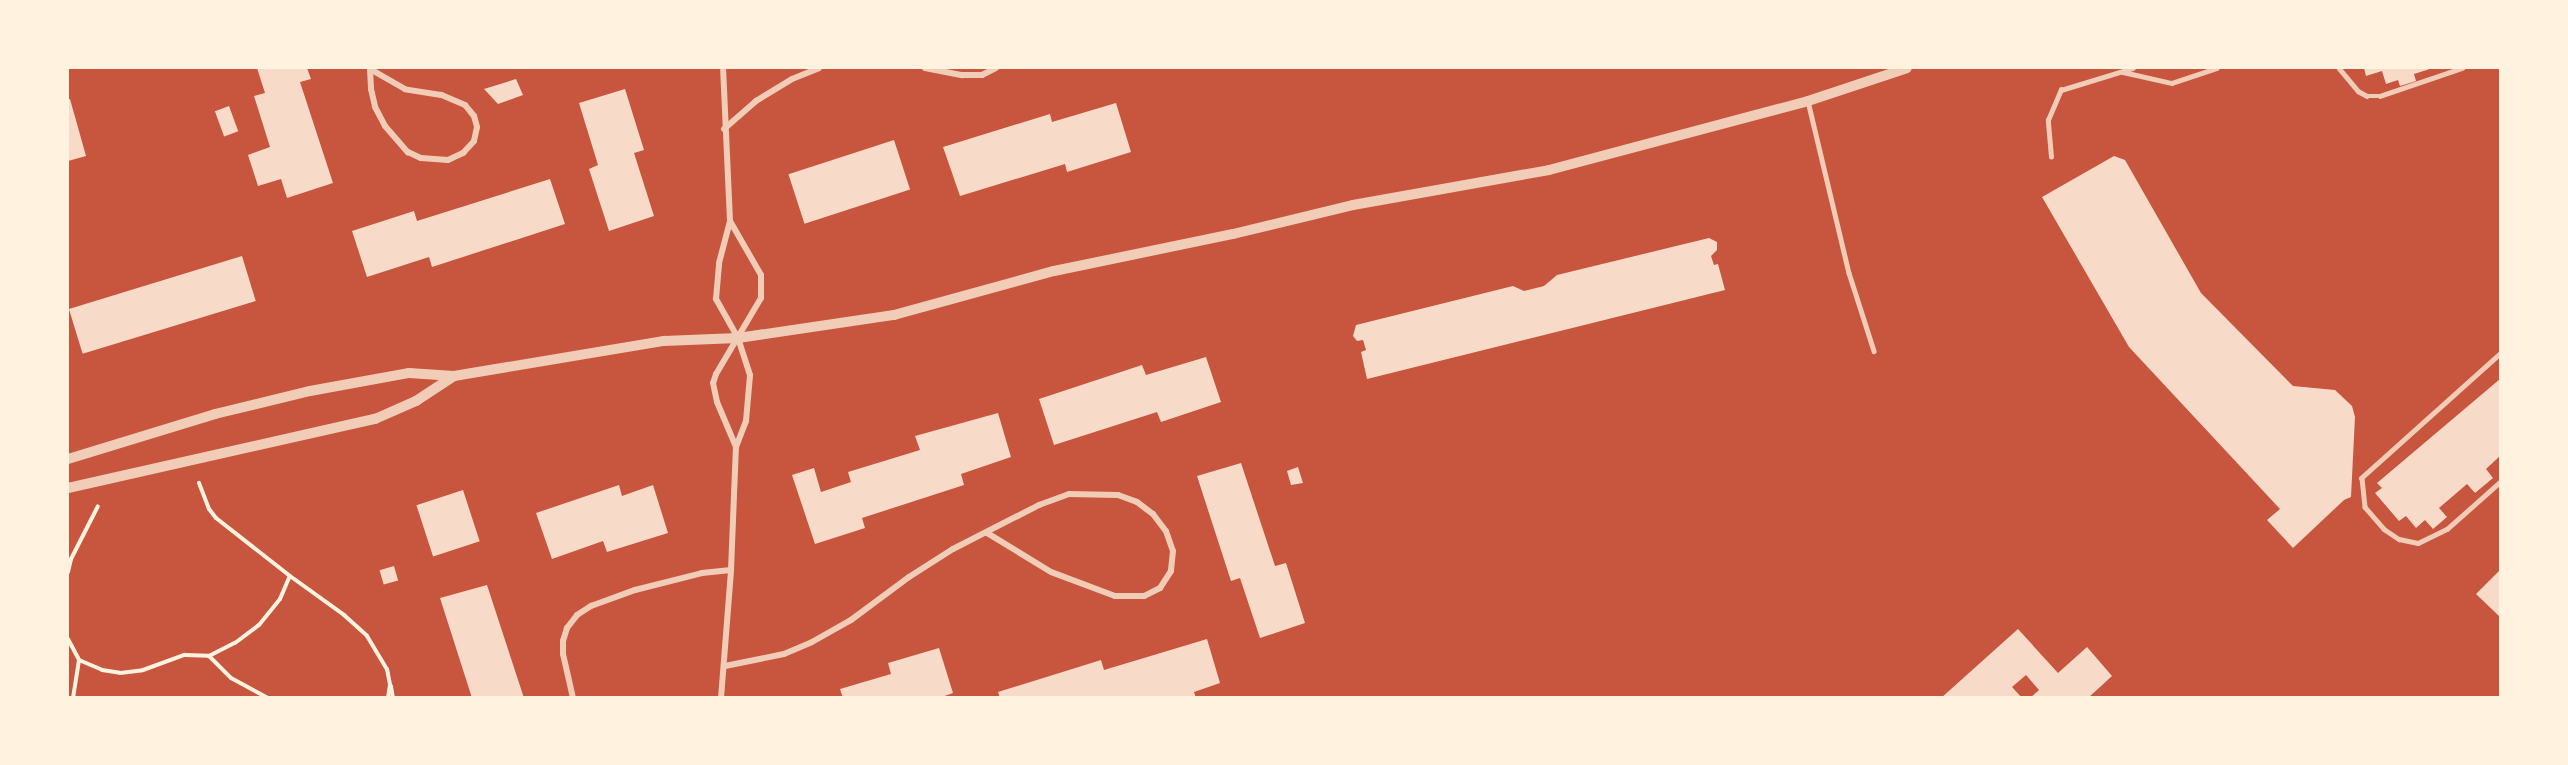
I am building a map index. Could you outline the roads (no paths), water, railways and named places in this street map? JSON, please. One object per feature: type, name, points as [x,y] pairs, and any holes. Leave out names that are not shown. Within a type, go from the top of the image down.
[{"type":"street","points":[[370,68],[405,89],[441,95],[465,105],[474,116],[477,127],[474,141],[463,153],[448,160],[421,158],[408,152],[385,126],[375,107],[370,68]]},
{"type":"street","points":[[721,698],[731,570],[736,447],[746,421],[750,397],[750,375],[738,338],[716,299],[719,263],[730,221],[723,68]]},
{"type":"street","points":[[724,129],[756,101],[792,79],[819,68]]},
{"type":"street","points":[[925,68],[962,75],[982,75],[996,68]]},
{"type":"street","points":[[68,459],[215,414],[310,391],[409,373],[454,376],[664,341],[738,338],[894,315],[1054,271],[1233,234],[1353,205],[1549,170],[1808,101],[1907,68]]},
{"type":"street","points":[[730,221],[761,274],[761,298],[716,374],[713,383],[717,402],[736,447]]},
{"type":"street","points":[[68,488],[375,418],[416,401],[454,376]]},
{"type":"street","points":[[725,666],[784,654],[812,642],[852,620],[909,577],[987,532],[1039,504],[1069,494],[1118,495],[1137,502],[1153,514],[1166,531],[1173,550],[1171,571],[1160,588],[1144,596],[1115,596],[1051,572],[987,532]]},
{"type":"street","points":[[573,698],[563,654],[563,641],[567,628],[577,615],[591,606],[635,590],[702,573],[731,570]]},
{"type":"lane","points":[[2051,156],[2048,120],[2061,90],[2133,68]]},
{"type":"lane","points":[[2120,72],[2172,83],[2217,68]]},
{"type":"lane","points":[[2339,68],[2358,91],[2367,96],[2380,96],[2462,68]]},
{"type":"lane","points":[[1808,101],[1850,273],[1874,351]]},
{"type":"lane","points":[[2500,354],[2362,478],[2365,507],[2384,529],[2399,538],[2418,543],[2448,529],[2500,482]]}]
